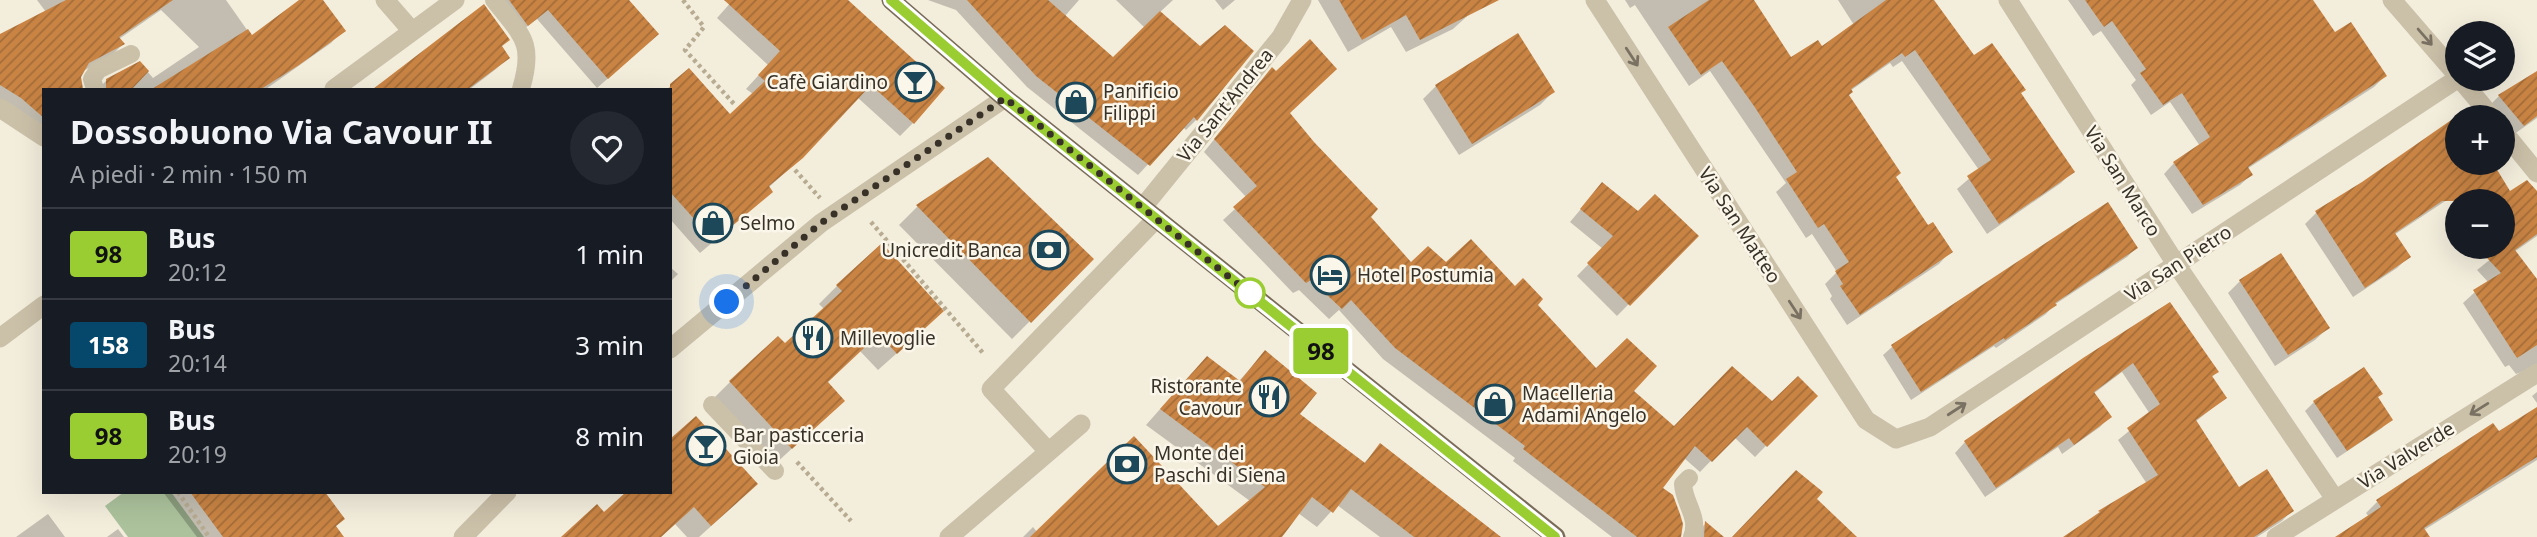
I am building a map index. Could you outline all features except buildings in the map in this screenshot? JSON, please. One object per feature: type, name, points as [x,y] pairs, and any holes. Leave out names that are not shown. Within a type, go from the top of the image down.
[{"type":"main road","points":[[891,0],[1005,98],[1556,537]]},
{"type":"street","points":[[385,0],[412,31]]},
{"type":"street","points":[[335,88],[454,0]]},
{"type":"street","name":"Via Sant'Andrea","points":[[1048,451],[991,389],[1150,212],[1281,37],[1302,0]]},
{"type":"street","name":"Via San Matteo","points":[[1595,0],[1866,420],[1896,439]]},
{"type":"street","name":"Via San Marco","points":[[2008,0],[2176,264],[2335,499]]},
{"type":"street","points":[[2392,0],[2445,62]]},
{"type":"street","name":"Via San Pietro","points":[[1896,439],[1930,427],[2445,86]]},
{"type":"street","points":[[2470,91],[2482,105]]},
{"type":"street","points":[[672,347],[835,214],[1005,98]]},
{"type":"street","points":[[0,108],[42,136]]},
{"type":"street","points":[[2515,147],[2537,173]]},
{"type":"street","points":[[0,338],[42,306]]},
{"type":"street","name":"Via Valverde","points":[[2276,537],[2537,373]]},
{"type":"street","points":[[949,537],[1082,424]]},
{"type":"street","points":[[471,535],[505,494]]},
{"type":"lane","points":[[494,0],[524,39],[528,64],[521,88]]},
{"type":"lane","points":[[95,88],[92,79],[98,70],[131,54]]},
{"type":"lane","points":[[712,405],[775,471]]},
{"type":"lane","points":[[1689,478],[1684,484],[1684,495],[1694,516],[1692,537]]},
{"type":"path","points":[[683,0],[704,27],[685,50],[735,105]]},
{"type":"path","points":[[795,170],[835,214]]},
{"type":"path","points":[[871,222],[983,353]]},
{"type":"path","points":[[179,494],[209,537]]},
{"type":"green space","points":[[121,494],[172,494],[204,537],[128,537],[105,506]]},
{"type":"bus line","name":"98","points":[[891,0],[1005,98],[1555,537]]},
{"type":"place","name":"Cafè Giardino","points":[[915,82]]},
{"type":"place","name":"Panificio Filippi","points":[[1076,102]]},
{"type":"place","name":"Selmo","points":[[713,223]]},
{"type":"place","name":"Unicredit Banca","points":[[1049,250]]},
{"type":"place","name":"Hotel Postumia","points":[[1330,275]]},
{"type":"place","name":"Millevoglie","points":[[813,338]]},
{"type":"place","name":"Ristorante Cavour","points":[[1269,397]]},
{"type":"place","name":"Macelleria Adami Angelo","points":[[1495,404]]},
{"type":"place","name":"Bar pasticceria Gioia","points":[[706,446]]},
{"type":"place","name":"Monte dei Paschi di Siena","points":[[1127,464]]},
{"type":"route","points":[[727,302],[821,223],[1005,98],[1253,296],[1250,293]]}]
